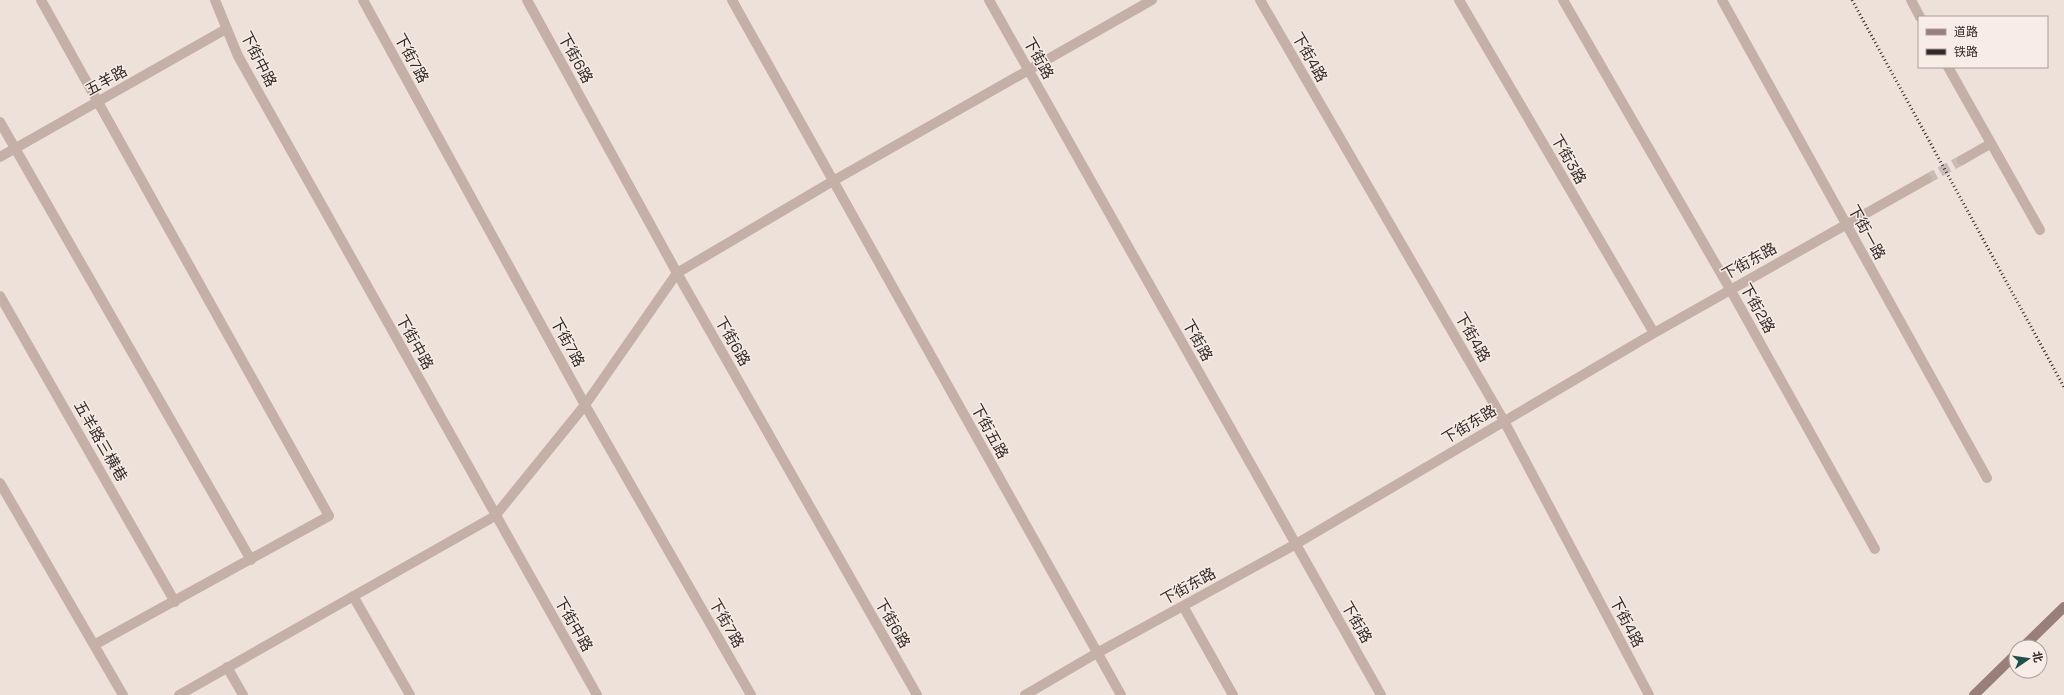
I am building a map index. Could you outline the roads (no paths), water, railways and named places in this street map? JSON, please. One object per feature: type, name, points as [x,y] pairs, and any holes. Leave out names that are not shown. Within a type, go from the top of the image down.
[{"type":"main road","points":[[2031,639],[2064,607]]},
{"type":"main road","points":[[1974,695],[2008,662]]},
{"type":"street","points":[[41,0],[329,516],[176,602],[94,645]]},
{"type":"street","name":"下街中路","points":[[215,0],[238,56],[495,516],[597,695]]},
{"type":"street","name":"下街7路","points":[[363,0],[585,405],[751,695]]},
{"type":"street","name":"下街6路","points":[[527,0],[678,274],[917,695]]},
{"type":"street","name":"下街五路","points":[[732,0],[1121,695]]},
{"type":"street","name":"下街路","points":[[989,0],[1381,695]]},
{"type":"street","points":[[179,695],[495,516],[585,405],[678,274],[833,181],[1152,0]]},
{"type":"street","name":"下街4路","points":[[1260,0],[1504,421],[1649,695]]},
{"type":"street","name":"下街3路","points":[[1459,0],[1654,333]]},
{"type":"street","name":"下街2路","points":[[1563,0],[1730,289],[1876,549]]},
{"type":"street","name":"下街一路","points":[[1722,0],[1987,478]]},
{"type":"street","points":[[1911,0],[1919,16]]},
{"type":"street","name":"五羊路","points":[[0,157],[226,29]]},
{"type":"street","points":[[1949,68],[1990,144],[2040,230]]},
{"type":"street","points":[[0,122],[251,560]]},
{"type":"street","points":[[1962,160],[1990,144]]},
{"type":"street","name":"下街东路","points":[[1025,695],[1097,653],[1296,544],[1730,289],[1927,179]]},
{"type":"street","name":"五羊路三横巷","points":[[0,296],[176,602]]},
{"type":"street","points":[[0,484],[123,695]]},
{"type":"street","points":[[354,596],[410,695]]},
{"type":"street","points":[[1184,606],[1233,695]]},
{"type":"street","points":[[227,667],[243,695]]},
{"type":"tunnel","points":[[1927,179],[1962,160]]},
{"type":"railway","points":[[1852,0],[2064,387]]}]
